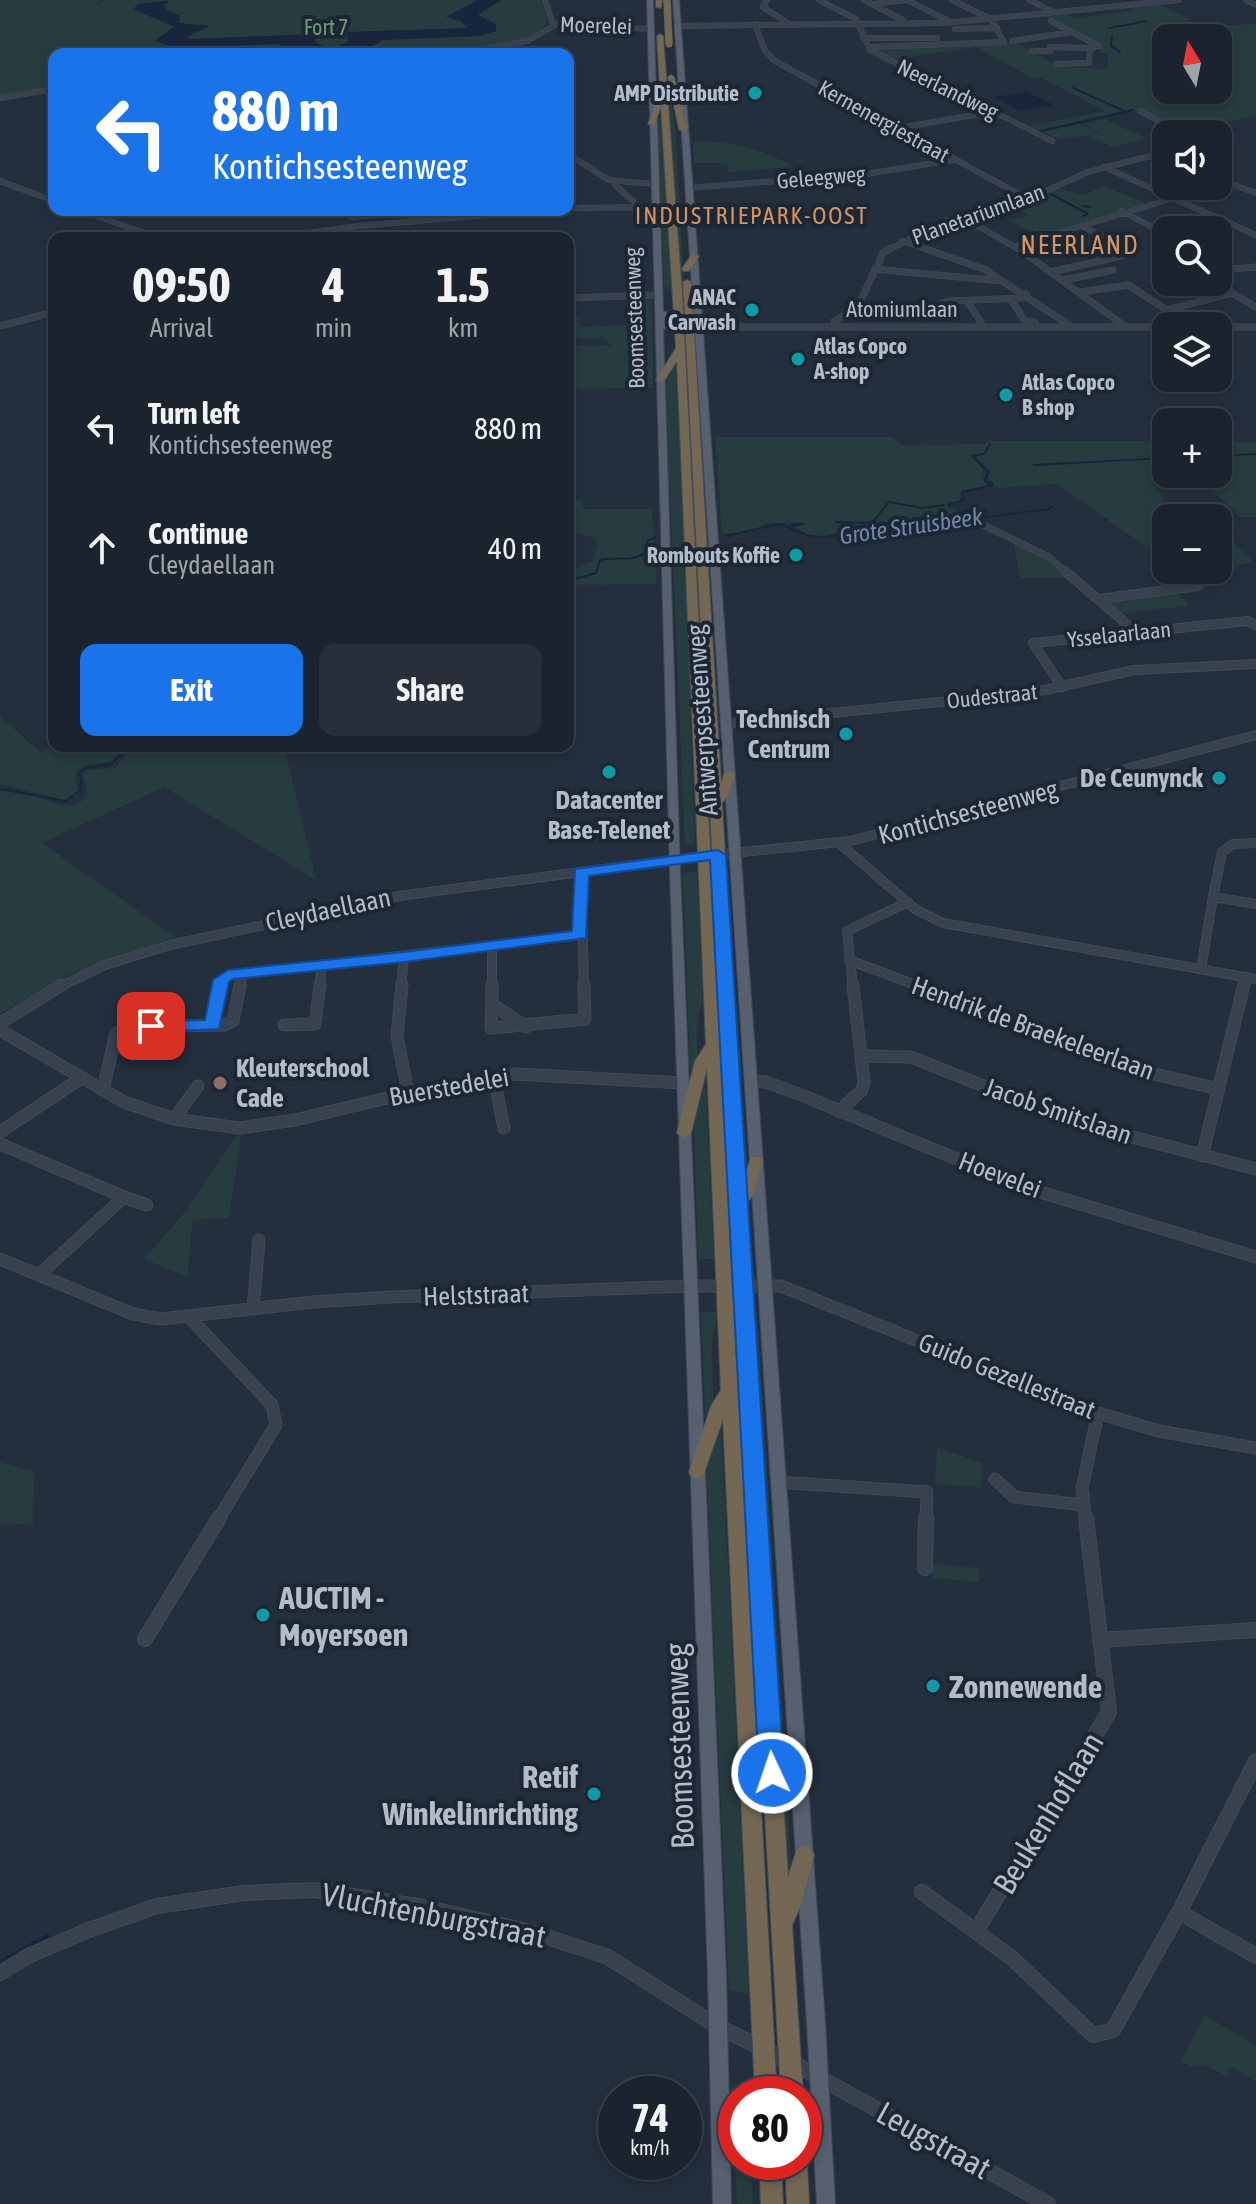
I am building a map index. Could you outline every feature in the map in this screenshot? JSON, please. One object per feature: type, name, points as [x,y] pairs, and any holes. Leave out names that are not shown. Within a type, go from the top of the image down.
[{"type":"highway","points":[[659,0],[683,129]]},
{"type":"highway","points":[[667,0],[665,44],[676,261],[689,328],[716,803],[711,855],[712,1044],[765,2076]]},
{"type":"highway","points":[[652,124],[671,77]]},
{"type":"highway","points":[[667,91],[678,136],[686,269],[682,292]]},
{"type":"highway","points":[[686,269],[695,256]]},
{"type":"highway","points":[[660,380],[689,328]]},
{"type":"highway","points":[[680,349],[711,855],[739,1204],[790,2076]]},
{"type":"highway","points":[[716,803],[723,794],[729,774]]},
{"type":"highway","points":[[684,1133],[702,1061],[712,1044]]},
{"type":"highway","points":[[739,1204],[747,1193],[756,1160]]},
{"type":"highway","points":[[697,1472],[719,1406],[729,1392]]},
{"type":"highway","points":[[781,1926],[791,1905],[804,1855]]},
{"type":"highway","points":[[771,2180],[772,2204]]},
{"type":"highway","points":[[797,2180],[798,2204]]},
{"type":"main road","name":"Boomsesteenweg","points":[[650,0],[665,538]]},
{"type":"main road","points":[[676,0],[695,256],[689,328],[664,325],[663,309],[657,299],[682,292]]},
{"type":"main road","points":[[651,30],[678,28]]},
{"type":"main road","points":[[651,30],[678,38]]},
{"type":"main road","points":[[683,111],[687,157]]},
{"type":"main road","points":[[656,277],[662,281],[664,290],[682,292]]},
{"type":"main road","name":"Antwerpsesteenweg","points":[[689,328],[714,536],[764,1285]]},
{"type":"main road","name":"Antwerpsesteenweg","points":[[665,538],[690,1286]]},
{"type":"main road","points":[[764,1285],[819,2076]]},
{"type":"main road","name":"Boomsesteenweg","points":[[690,1286],[722,2204]]},
{"type":"main road","points":[[822,2133],[826,2204]]},
{"type":"street","points":[[545,0],[552,21]]},
{"type":"street","points":[[819,0],[855,18],[860,27]]},
{"type":"street","points":[[864,0],[903,20]]},
{"type":"street","points":[[872,4],[906,0],[948,26]]},
{"type":"street","points":[[867,47],[1003,40],[991,19],[952,0]]},
{"type":"street","points":[[1029,0],[1052,11]]},
{"type":"street","points":[[1098,0],[1114,7]]},
{"type":"street","points":[[776,28],[938,24],[1179,0]]},
{"type":"street","points":[[1246,0],[1256,5]]},
{"type":"street","points":[[764,2],[789,24]]},
{"type":"street","points":[[1065,12],[1073,17],[1132,9]]},
{"type":"street","points":[[1032,51],[1050,51],[1050,47],[1099,46],[1051,21],[1063,20]]},
{"type":"street","name":"Moerelei","points":[[546,30],[552,21],[651,30]]},
{"type":"street","name":"Moerelei","points":[[491,48],[527,41],[557,24],[599,25]]},
{"type":"street","points":[[678,28],[802,24]]},
{"type":"street","points":[[755,26],[802,24],[907,29],[909,33],[921,33],[948,41]]},
{"type":"street","name":"Kernenergiestraat","points":[[755,26],[765,51],[775,61],[1028,199]]},
{"type":"street","points":[[863,38],[907,38],[948,26],[997,27]]},
{"type":"street","name":"Neerlandweg","points":[[860,27],[867,47],[1052,141]]},
{"type":"street","points":[[894,29],[900,46]]},
{"type":"street","points":[[1012,41],[1072,32]]},
{"type":"street","points":[[907,38],[909,46]]},
{"type":"street","points":[[1057,64],[1089,63],[1090,48]]},
{"type":"street","points":[[0,98],[48,90]]},
{"type":"street","points":[[1140,111],[1157,120]]},
{"type":"street","points":[[899,128],[994,112]]},
{"type":"street","name":"Planetariumlaan","points":[[857,308],[883,253],[902,241],[960,216],[1028,199],[1104,167],[1152,155]]},
{"type":"street","points":[[574,158],[616,182],[654,184]]},
{"type":"street","name":"Geleegweg","points":[[689,188],[866,174],[953,160]]},
{"type":"street","points":[[1104,167],[1152,188]]},
{"type":"street","points":[[0,181],[48,199]]},
{"type":"street","points":[[616,182],[615,185],[633,201]]},
{"type":"street","points":[[1232,184],[1256,193]]},
{"type":"street","points":[[1015,246],[1081,228],[1121,211],[1166,200]]},
{"type":"street","points":[[1178,200],[1256,235]]},
{"type":"street","points":[[574,208],[654,207]]},
{"type":"street","points":[[1121,211],[1152,227]]},
{"type":"street","points":[[97,216],[141,232]]},
{"type":"street","points":[[351,217],[364,216]]},
{"type":"street","points":[[315,232],[462,216]]},
{"type":"street","points":[[960,216],[1015,246],[1126,327]]},
{"type":"street","points":[[351,217],[358,226]]},
{"type":"street","points":[[1051,272],[1132,255],[1081,228]]},
{"type":"street","points":[[902,241],[984,269],[1072,327]]},
{"type":"street","points":[[1064,280],[1113,270],[1089,264]]},
{"type":"street","points":[[1232,269],[1256,267]]},
{"type":"street","points":[[875,269],[1006,282]]},
{"type":"street","points":[[969,278],[984,269]]},
{"type":"street","points":[[1080,292],[1128,285],[1167,310],[1221,296]]},
{"type":"street","points":[[1232,293],[1256,307]]},
{"type":"street","points":[[834,327],[834,321],[857,308],[928,309],[947,301],[1012,301],[1026,294]]},
{"type":"street","points":[[574,298],[657,299]]},
{"type":"street","points":[[967,301],[981,322]]},
{"type":"street","points":[[1012,301],[1029,322],[1055,323],[1061,322],[1061,318]]},
{"type":"street","points":[[928,309],[939,327]]},
{"type":"street","points":[[0,326],[48,314]]},
{"type":"street","points":[[838,319],[843,327]]},
{"type":"street","name":"Atomiumlaan","points":[[689,328],[1152,327]]},
{"type":"street","points":[[1232,327],[1256,327]]},
{"type":"street","points":[[983,525],[1049,557],[1136,632]]},
{"type":"street","points":[[1098,599],[1199,586]]},
{"type":"street","name":"Ysselaarlaan","points":[[1062,687],[1033,643],[1248,621],[1256,625]]},
{"type":"street","name":"Oudestraat","points":[[726,724],[1062,687],[1134,670],[1256,664]]},
{"type":"street","name":"Kontichsesteenweg","points":[[674,860],[839,843],[961,814],[1256,735]]},
{"type":"street","points":[[839,843],[926,916],[962,928],[1253,976],[1202,1156]]},
{"type":"street","points":[[1201,966],[1222,852],[1233,844],[1256,843]]},
{"type":"street","name":"Cleydaellaan","points":[[0,1023],[67,982],[148,950],[361,902],[674,860]]},
{"type":"street","points":[[492,946],[491,1028],[585,1019],[581,872]]},
{"type":"street","points":[[1213,897],[1256,904]]},
{"type":"street","points":[[839,1111],[862,1090],[864,1082],[847,931],[908,902]]},
{"type":"street","points":[[213,1025],[221,980],[228,975],[581,935]]},
{"type":"street","points":[[404,957],[397,1036],[408,1093]]},
{"type":"street","name":"Hendrik de Braekeleerlaan","points":[[849,960],[1154,1074],[1219,1089]]},
{"type":"street","points":[[284,1025],[315,1024],[322,966]]},
{"type":"street","points":[[103,1090],[114,1043],[151,1026],[213,1025],[233,1021],[242,974]]},
{"type":"street","points":[[492,1004],[526,1027]]},
{"type":"street","name":"Buerstedelei","points":[[0,1030],[124,1102],[174,1119],[239,1128],[257,1127],[408,1093],[515,1074],[683,1083]]},
{"type":"street","name":"Jacob Smitslaan","points":[[862,1056],[911,1057],[1074,1122],[1256,1169]]},
{"type":"street","points":[[494,1078],[504,1128]]},
{"type":"street","points":[[0,1132],[80,1079]]},
{"type":"street","name":"Hoevelei","points":[[750,1081],[766,1082],[1027,1188],[1256,1257]]},
{"type":"street","points":[[174,1119],[198,1086]]},
{"type":"street","points":[[0,1144],[147,1205]]},
{"type":"street","points":[[39,1275],[124,1197]]},
{"type":"street","points":[[253,1309],[259,1240]]},
{"type":"street","name":"Helststraat","points":[[0,1259],[148,1318],[189,1317],[391,1297],[764,1285]]},
{"type":"street","name":"Guido Gezellestraat","points":[[764,1285],[781,1286],[1098,1413],[1159,1431],[1256,1448]]},
{"type":"street","points":[[145,1639],[276,1425],[272,1405],[189,1317]]},
{"type":"street","name":"Beukenhoflaan","points":[[978,1928],[1109,1712],[1084,1505],[1083,1474],[1098,1413]]},
{"type":"street","points":[[995,1479],[1014,1497],[1084,1505]]},
{"type":"street","points":[[777,1482],[927,1492],[925,1568]]},
{"type":"street","points":[[1100,1640],[1256,1630]]},
{"type":"street","points":[[922,1892],[978,1928],[1093,2035],[1107,2034],[1113,2030],[1179,1912],[1256,1761]]},
{"type":"street","name":"Vluchtenburgstraat","points":[[0,1973],[28,1956],[86,1931],[157,1906],[244,1893],[315,1890],[423,1907],[573,1943],[608,1957],[717,2026],[764,2048]]},
{"type":"street","points":[[1179,1912],[1256,1956]]},
{"type":"street","name":"Leugstraat","points":[[764,2048],[814,2076]]},
{"type":"street","name":"Leugstraat","points":[[822,2081],[972,2159],[1048,2204]]},
{"type":"green space","name":"Fort 7","points":[[0,0],[99,0],[95,6],[106,0],[541,0],[548,21],[539,32],[525,39],[479,48],[48,48],[48,88],[0,95]]},
{"type":"green space","points":[[1157,4],[1191,19],[1185,21],[1192,24],[1152,24],[1152,104],[1232,104],[1232,25],[1256,24],[1256,116],[1232,121],[1158,120],[1139,110],[1041,131],[1029,126],[1105,111],[1042,78],[1034,79],[976,47],[894,60],[872,48],[1014,42],[1060,67],[1107,69],[1109,54],[1100,53],[1101,44],[1046,17],[1003,19],[1063,13],[1076,18],[1133,9],[1127,8]]},
{"type":"green space","points":[[664,44],[676,135],[684,286],[680,285]]},
{"type":"green space","points":[[657,116],[664,121],[674,290],[664,287]]},
{"type":"green space","points":[[1105,119],[1147,139],[1113,147],[1090,137],[1093,135],[1059,139],[1043,132],[1080,124],[1112,139],[1084,124]]},
{"type":"green space","points":[[693,143],[747,147],[793,167],[729,172],[727,163],[694,163]]},
{"type":"green space","points":[[1104,186],[1145,203],[1044,238],[1008,220],[1029,215],[1012,205],[1058,188],[1083,195]]},
{"type":"green space","points":[[652,299],[653,388],[574,389],[574,345],[611,346],[603,336],[596,339],[574,337],[574,307],[581,327],[645,324],[638,300]]},
{"type":"green space","points":[[693,331],[723,784],[720,788]]},
{"type":"green space","points":[[677,361],[694,707],[691,708],[690,718],[695,844],[685,845],[665,375]]},
{"type":"green space","points":[[685,372],[689,372],[707,713],[703,713]]},
{"type":"green space","points":[[715,437],[892,437],[903,445],[985,444],[987,441],[1152,441],[1152,488],[1158,488],[1166,504],[1152,504],[1152,549],[1056,484],[993,488],[995,484],[987,477],[991,472],[974,454],[970,455],[983,468],[982,480],[989,486],[960,491],[960,501],[946,503],[966,516],[821,537],[796,527],[804,525],[803,522],[766,523],[750,532],[722,534]]},
{"type":"green space","points":[[1232,442],[1256,442],[1256,517],[1240,517],[1232,509],[1232,504],[1227,504],[1210,488],[1232,488]]},
{"type":"green space","points":[[582,499],[583,509],[652,509],[657,584],[574,585],[574,569],[592,561],[598,545],[593,537],[574,534],[574,500]]},
{"type":"green space","points":[[1013,539],[1049,557],[1068,578],[1020,578]]},
{"type":"green space","points":[[1232,541],[1253,561],[1232,567]]},
{"type":"green space","points":[[1179,593],[1189,606],[1119,613],[1105,601]]},
{"type":"green space","points":[[0,716],[41,753],[48,748],[48,752],[119,752],[111,762],[86,765],[77,770],[75,777],[79,793],[68,801],[0,784]]},
{"type":"green space","points":[[127,752],[285,752],[316,880],[164,787],[42,843],[175,937],[68,975],[0,1014],[0,786],[8,791],[72,805],[83,799],[86,792],[83,774],[87,770],[116,768]]},
{"type":"green space","points":[[726,869],[748,1174],[744,1183]]},
{"type":"green space","points":[[697,872],[703,1002],[698,1027],[696,1071],[690,1071],[683,873]]},
{"type":"green space","points":[[703,1075],[714,1259],[698,1259],[694,1128]]},
{"type":"green space","points":[[236,1136],[241,1137],[229,1218],[193,1220],[187,1277],[144,1259],[184,1213]]},
{"type":"green space","points":[[701,1312],[717,1312],[712,1349],[712,1404],[706,1427]]},
{"type":"green space","points":[[751,1312],[757,1312],[792,1874],[788,1874]]},
{"type":"green space","points":[[718,1424],[721,1424],[749,1995],[729,1989],[706,1463]]},
{"type":"green space","points":[[937,1447],[982,1463],[981,1488],[935,1484]]},
{"type":"green space","points":[[0,1462],[34,1471],[33,1525],[0,1523]]},
{"type":"green space","points":[[932,1564],[979,1568],[979,1582],[931,1578]]},
{"type":"green space","points":[[1205,2015],[1256,2046],[1256,2082],[1232,2067],[1226,2076],[1204,2065],[1190,2066],[1181,2061]]},
{"type":"green space","points":[[736,2180],[752,2180],[753,2204],[737,2204]]},
{"type":"water","points":[[477,0],[501,0],[478,15],[496,24],[496,31],[480,36],[383,40],[369,48],[334,48],[348,42],[346,32],[467,28],[461,21],[446,17]]},
{"type":"water","points":[[166,1],[169,2],[164,5],[166,10],[180,16],[179,23],[210,26],[188,36],[189,39],[313,34],[316,43],[329,48],[287,48],[278,44],[174,48],[156,41],[174,27],[133,9],[139,4]]},
{"type":"water","points":[[1027,92],[1054,105],[1020,111],[994,97]]},
{"type":"waterway","points":[[1121,26],[1146,21]]},
{"type":"waterway","points":[[1109,28],[1119,26]]},
{"type":"waterway","points":[[1112,36],[1111,46],[1120,52]]},
{"type":"waterway","points":[[1073,88],[1124,111]]},
{"type":"waterway","points":[[1040,131],[1133,110]]},
{"type":"waterway","points":[[1049,193],[1088,214],[1083,216]]},
{"type":"waterway","points":[[1083,206],[1090,207]]},
{"type":"waterway","points":[[949,505],[964,500],[963,492],[993,485],[985,481],[988,472],[972,456],[984,454],[990,444]]},
{"type":"waterway","name":"Grote Struisbeek","points":[[1232,455],[1256,454]]},
{"type":"waterway","name":"Grote Struisbeek","points":[[1034,465],[1152,459]]},
{"type":"waterway","points":[[836,522],[872,523],[889,502],[923,508],[944,505]]},
{"type":"waterway","name":"Grote Struisbeek","points":[[725,536],[780,524],[809,536],[825,537],[1049,509],[1052,506]]},
{"type":"waterway","points":[[792,525],[803,524]]},
{"type":"waterway","name":"Grote Struisbeek","points":[[574,579],[596,573],[600,560],[630,559],[642,555],[647,551],[648,540],[655,538]]},
{"type":"waterway","name":"Grote Struisbeek","points":[[0,789],[66,801],[81,790],[80,773],[85,768],[112,764],[121,752]]},
{"type":"waterway","points":[[0,1962],[47,1936]]},
{"type":"place","name":"AMP Distributie","points":[[755,93]]},
{"type":"place","name":"ANAC Carwash","points":[[752,310]]},
{"type":"place","name":"Atlas Copco A-shop","points":[[798,359]]},
{"type":"place","name":"Atlas Copco B shop","points":[[1006,395]]},
{"type":"place","name":"Rombouts Koffie","points":[[796,555]]},
{"type":"place","name":"Technisch Centrum","points":[[846,734]]},
{"type":"place","name":"Datacenter Base-Telenet","points":[[609,772]]},
{"type":"place","name":"De Ceunynck","points":[[1219,778]]},
{"type":"place","name":"Kleuterschool Cade","points":[[220,1083]]},
{"type":"place","name":"AUCTIM - Moyersoen","points":[[263,1615]]},
{"type":"place","name":"Zonnewende","points":[[933,1686]]},
{"type":"place","name":"Retif Winkelinrichting","points":[[594,1794]]},
{"type":"district","name":"INDUSTRIEPARK-OOST","points":[[752,215]]},
{"type":"district","name":"NEERLAND","points":[[1080,245]]},
{"type":"route","points":[[151,1026],[213,1025],[221,980],[228,975],[581,935],[581,872],[718,855],[772,1773]]}]
